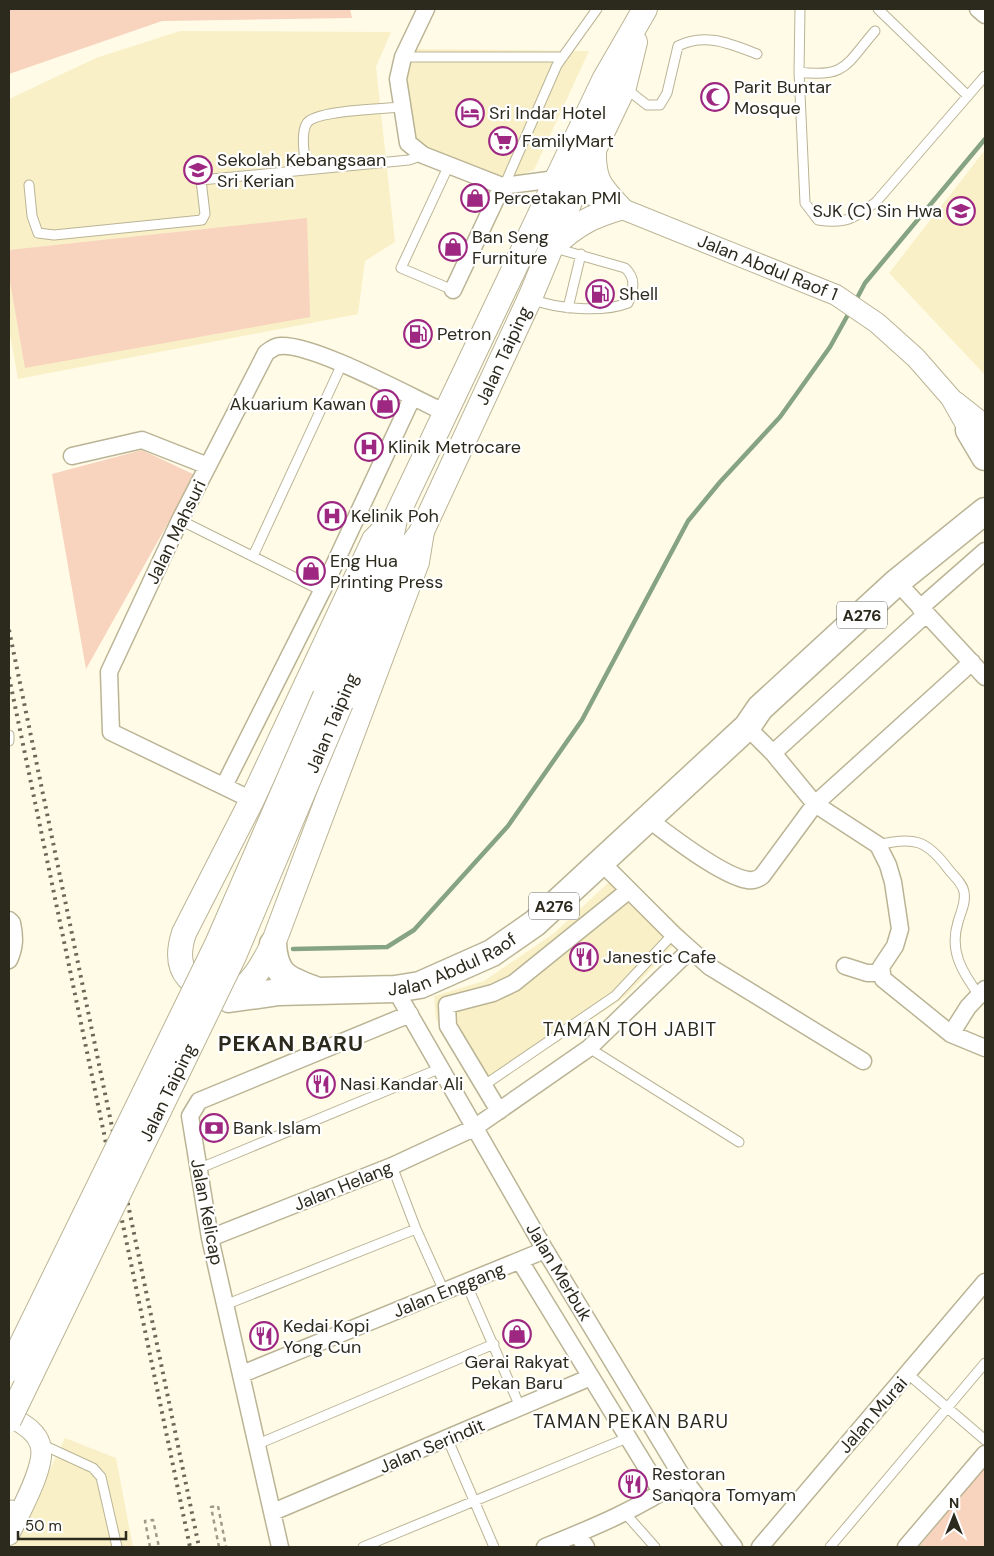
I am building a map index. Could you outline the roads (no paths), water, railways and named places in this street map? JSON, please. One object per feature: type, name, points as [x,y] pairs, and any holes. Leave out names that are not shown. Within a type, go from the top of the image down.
[{"type":"main road","name":"Jalan Taiping","points":[[9,1370],[217,944],[333,699],[404,556],[422,531],[552,247],[566,183],[594,150],[624,87],[643,15]]},
{"type":"main road","name":"Jalan Taiping","points":[[9,1420],[234,956],[389,548],[395,519],[446,413],[566,183],[604,80],[643,15]]},
{"type":"main road","points":[[552,247],[567,233],[593,216],[620,208],[600,188],[593,164],[594,150]]},
{"type":"main road","points":[[981,429],[985,458]]},
{"type":"main road","points":[[982,520],[985,496]]},
{"type":"main road","points":[[395,519],[374,540],[252,800],[184,933],[179,949],[181,966],[190,980],[204,990],[229,999],[244,990],[254,977],[273,944],[417,562],[422,531]]},
{"type":"main road","name":"Jalan Abdul Raof","points":[[229,999],[279,992],[395,989],[420,985],[492,953],[535,923],[747,727],[767,718],[912,600],[982,520]]},
{"type":"main road","points":[[273,944],[274,962],[282,974],[294,982],[314,990]]},
{"type":"street","points":[[426,9],[403,56],[398,79],[408,143],[423,155],[503,185],[566,183]]},
{"type":"street","points":[[978,9],[985,15]]},
{"type":"street","name":"Jalan Abdul Raof 1","points":[[566,183],[620,208],[836,295],[877,323],[916,358],[981,429]]},
{"type":"street","points":[[453,290],[503,185]]},
{"type":"street","name":"Jalan Mahsuri","points":[[224,786],[111,732],[109,672],[180,520],[266,353],[277,346],[293,346],[342,364]]},
{"type":"street","points":[[342,364],[446,413]]},
{"type":"street","points":[[252,800],[224,786],[322,591],[412,398]]},
{"type":"street","points":[[72,456],[142,440],[208,466]]},
{"type":"street","points":[[773,753],[912,600],[985,551]]},
{"type":"street","points":[[322,591],[344,602]]},
{"type":"street","points":[[912,600],[985,677]]},
{"type":"street","points":[[647,818],[686,847],[728,872],[750,881],[762,876],[815,804],[972,662]]},
{"type":"street","points":[[747,727],[773,753],[815,804],[878,845],[888,865],[893,882],[900,929],[895,946],[881,967],[883,979],[951,1034],[985,1048]]},
{"type":"street","points":[[601,862],[628,891],[710,967],[863,1061]]},
{"type":"street","points":[[500,1111],[448,1026],[448,1005],[493,993],[514,983],[628,891]]},
{"type":"street","points":[[9,920],[12,922],[15,935],[14,950],[9,960]]},
{"type":"street","name":"Jalan Helang","points":[[210,1238],[392,1166],[474,1128],[589,1048],[690,950]]},
{"type":"street","points":[[845,966],[867,973],[881,973]]},
{"type":"street","name":"Jalan Merbuk","points":[[395,989],[545,1250],[683,1478],[734,1547]]},
{"type":"street","points":[[951,1034],[968,1007],[982,992]]},
{"type":"street","name":"Jalan Kelicap","points":[[280,1547],[210,1238],[190,1116],[199,1101],[410,1014]]},
{"type":"street","name":"Jalan Enggang","points":[[242,1374],[545,1250]]},
{"type":"street","points":[[520,1261],[662,1493]]},
{"type":"street","name":"Jalan Murai","points":[[760,1547],[985,1282]]},
{"type":"street","name":"Jalan Serindit","points":[[273,1512],[448,1440],[590,1378]]},
{"type":"street","points":[[9,1415],[30,1430],[40,1444],[42,1459],[14,1508],[9,1535]]},
{"type":"street","points":[[906,1547],[985,1454]]},
{"type":"street","points":[[545,1547],[582,1541],[624,1512],[662,1493],[683,1478]]},
{"type":"lane","points":[[503,185],[562,56],[597,9]]},
{"type":"lane","points":[[800,9],[800,72],[805,203],[818,220],[838,223],[856,217],[876,202],[985,76]]},
{"type":"lane","points":[[878,9],[968,96]]},
{"type":"lane","points":[[800,72],[824,75],[843,68],[875,31]]},
{"type":"lane","points":[[624,87],[647,106],[660,106],[667,93],[678,46],[692,39],[725,42],[757,54]]},
{"type":"lane","points":[[403,56],[562,56]]},
{"type":"lane","points":[[306,170],[304,135],[307,123],[318,115],[402,107]]},
{"type":"lane","points":[[29,184],[32,216],[38,232],[54,235],[202,220],[205,214],[201,180],[409,160],[423,155]]},
{"type":"lane","points":[[449,165],[401,268],[453,290]]},
{"type":"lane","points":[[530,298],[542,303],[568,308],[619,307],[628,303],[634,289],[632,274],[625,268],[552,247]]},
{"type":"lane","points":[[568,308],[580,254]]},
{"type":"lane","points":[[253,556],[342,364]]},
{"type":"lane","points":[[180,520],[322,591]]},
{"type":"lane","points":[[9,735],[9,741]]},
{"type":"lane","points":[[878,845],[896,840],[923,843],[937,852],[964,889],[965,903],[955,932],[955,946],[964,975],[982,992]]},
{"type":"lane","points":[[483,1086],[615,996],[673,934]]},
{"type":"lane","points":[[589,1048],[738,1142]]},
{"type":"lane","points":[[198,1169],[441,1068]]},
{"type":"lane","points":[[392,1166],[416,1229],[444,1291]]},
{"type":"lane","points":[[226,1305],[416,1229]]},
{"type":"lane","points":[[466,1283],[494,1344],[520,1409]]},
{"type":"lane","points":[[258,1444],[494,1344]]},
{"type":"lane","points":[[830,1547],[985,1363]]},
{"type":"lane","points":[[908,1374],[985,1440]]},
{"type":"lane","points":[[362,1547],[627,1438]]},
{"type":"lane","points":[[448,1440],[494,1547]]},
{"type":"lane","points":[[40,1444],[93,1468],[101,1477],[117,1547]]},
{"type":"lane","points":[[624,1512],[655,1547]]},
{"type":"waterway","points":[[855,302],[865,283],[985,139]]},
{"type":"waterway","points":[[293,949],[387,947],[414,930],[508,826],[582,720],[688,521],[720,482],[780,417],[830,347],[850,311]]},
{"type":"railway","points":[[9,630],[199,1547]]},
{"type":"railway","points":[[9,677],[190,1547]]},
{"type":"place","name":"Parit Buntar Mosque","points":[[715,97]]},
{"type":"place","name":"Sri Indar Hotel","points":[[470,113]]},
{"type":"place","name":"FamilyMart","points":[[503,141]]},
{"type":"place","name":"Sekolah Kebangsaan Sri Kerian","points":[[198,170]]},
{"type":"place","name":"Percetakan PMI","points":[[475,198]]},
{"type":"place","name":"SJK (C) Sin Hwa","points":[[961,211]]},
{"type":"place","name":"Ban Seng Furniture","points":[[453,247]]},
{"type":"place","name":"Shell","points":[[600,294]]},
{"type":"place","name":"Petron","points":[[418,334]]},
{"type":"place","name":"Akuarium Kawan","points":[[385,404]]},
{"type":"place","name":"Klinik Metrocare","points":[[369,447]]},
{"type":"place","name":"Kelinik Poh","points":[[332,516]]},
{"type":"place","name":"Eng Hua Printing Press","points":[[311,571]]},
{"type":"place","name":"Janestic Cafe","points":[[584,957]]},
{"type":"place","name":"Nasi Kandar Ali","points":[[321,1084]]},
{"type":"place","name":"Bank Islam","points":[[214,1128]]},
{"type":"place","name":"Gerai Rakyat Pekan Baru","points":[[517,1334]]},
{"type":"place","name":"Kedai Kopi Yong Cun","points":[[264,1336]]},
{"type":"place","name":"Restoran Sanqora Tomyam","points":[[633,1484]]},
{"type":"district","name":"TAMAN TOH JABIT","points":[[630,1029]]},
{"type":"district","name":"PEKAN BARU","points":[[291,1043]]},
{"type":"district","name":"TAMAN PEKAN BARU","points":[[631,1421]]}]
